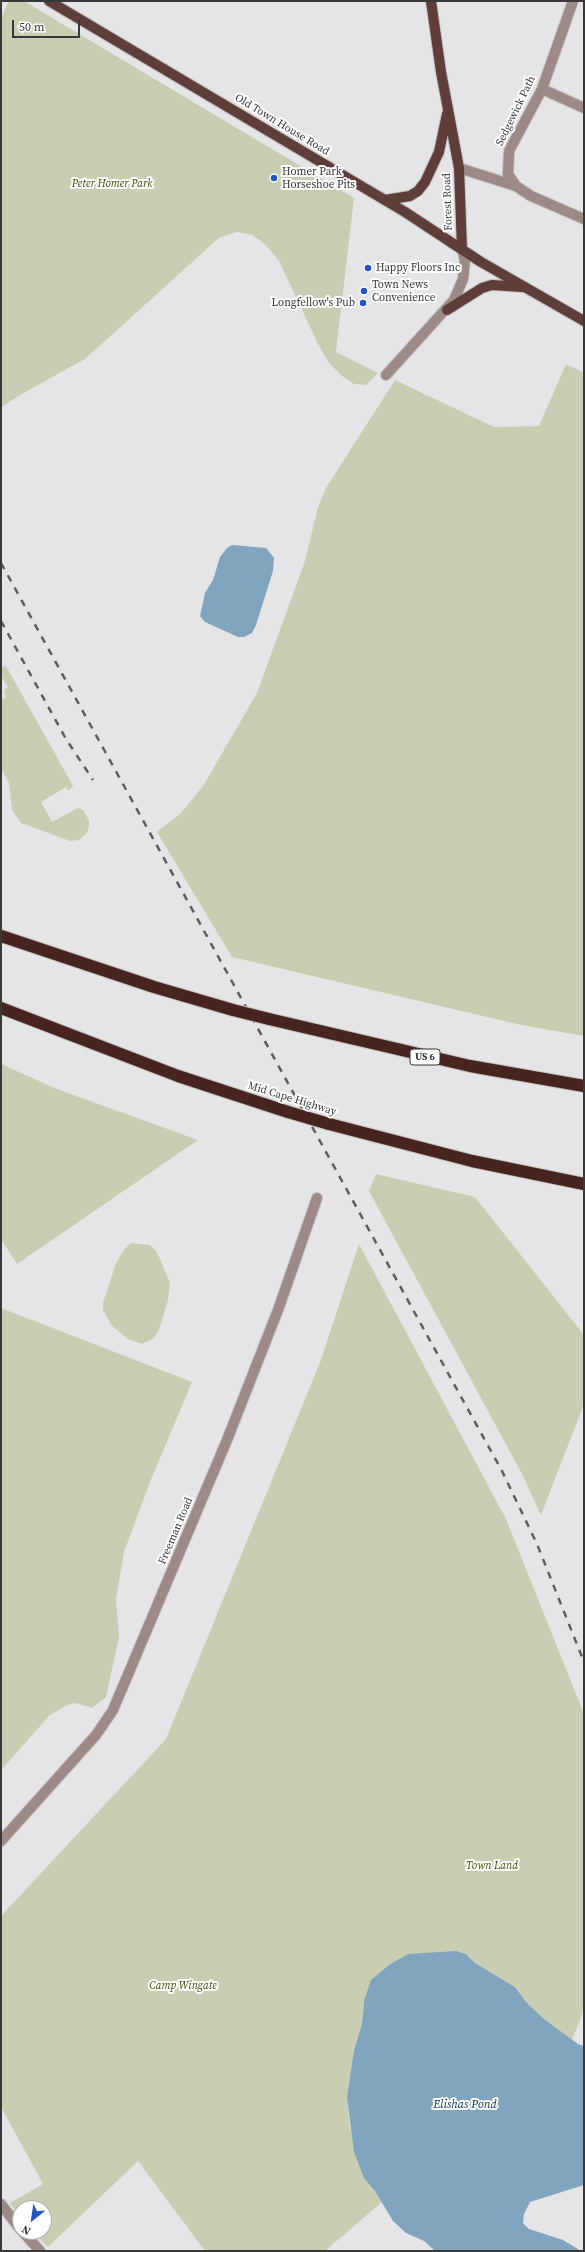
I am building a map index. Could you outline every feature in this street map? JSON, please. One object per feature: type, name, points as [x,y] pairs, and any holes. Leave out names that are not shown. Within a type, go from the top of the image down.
[{"type":"highway","name":"US 6","points":[[1,936],[141,982],[233,1010],[470,1066],[584,1086]]},
{"type":"highway","name":"Mid Cape Highway","points":[[1,1008],[144,1064],[288,1112],[472,1161],[584,1184]]},
{"type":"main road","name":"Old Town House Road","points":[[49,1],[385,200],[523,287],[584,321]]},
{"type":"main road","name":"Forest Road","points":[[431,1],[440,72],[459,168],[462,249]]},
{"type":"main road","points":[[385,200],[410,196],[418,191],[425,182],[439,152],[446,122],[447,102]]},
{"type":"main road","points":[[447,310],[482,288],[492,285],[523,287]]},
{"type":"street","name":"Sedgewick Path","points":[[516,186],[508,174],[508,151],[542,89],[573,1]]},
{"type":"street","points":[[542,89],[584,108]]},
{"type":"street","points":[[459,168],[516,186],[531,196],[584,219]]},
{"type":"street","name":"Forest Road","points":[[386,376],[447,310],[454,300],[462,279],[465,260],[462,249]]},
{"type":"street","name":"Freeman Road","points":[[1,1841],[96,1735],[113,1710],[227,1440],[278,1310],[317,1198]]},
{"type":"street","points":[[1,2204],[12,2218]]},
{"type":"street","points":[[30,2240],[40,2251]]},
{"type":"green space","name":"Peter Homer Park","points":[[9,1],[24,1],[354,198],[336,352],[378,373],[366,385],[354,384],[342,376],[329,363],[318,344],[279,261],[265,244],[252,235],[237,232],[220,237],[85,359],[1,407],[1,18]]},
{"type":"green space","points":[[566,364],[584,373],[584,1036],[521,1025],[232,957],[157,832],[181,813],[203,786],[257,693],[305,561],[318,507],[326,488],[395,380],[494,427],[539,426]]},
{"type":"green space","points":[[6,666],[73,787],[68,791],[66,787],[41,802],[52,822],[78,808],[83,810],[89,820],[89,826],[87,833],[79,840],[70,841],[21,823],[12,810],[9,783],[1,768],[1,700],[6,697],[4,690],[8,687],[1,676],[1,668]]},
{"type":"green space","points":[[1,1064],[57,1089],[198,1140],[17,1264],[1,1239]]},
{"type":"green space","points":[[376,1174],[475,1197],[584,1335],[584,1404],[541,1515],[522,1474],[369,1191]]},
{"type":"green space","points":[[131,1243],[150,1245],[157,1252],[170,1283],[168,1300],[159,1330],[154,1338],[142,1344],[128,1339],[112,1326],[103,1310],[103,1303],[116,1263],[123,1251]]},
{"type":"green space","name":"Camp Wingate","points":[[359,1244],[506,1519],[584,1714],[584,2009],[572,2040],[544,2019],[526,2002],[515,1987],[475,1963],[466,1954],[364,2001],[362,2024],[354,2050],[347,2097],[350,2128],[375,2191],[382,2202],[325,2251],[205,2251],[138,2161],[48,2247],[41,2240],[52,2240],[52,2200],[15,2200],[43,2184],[1,2107],[1,1916],[166,1739],[321,1360]]},
{"type":"green space","points":[[1,1308],[192,1382],[150,1482],[124,1552],[116,1599],[119,1637],[106,1697],[92,1708],[75,1703],[67,1705],[50,1715],[1,1770]]},
{"type":"water","points":[[232,545],[266,548],[274,558],[273,571],[256,625],[252,633],[244,637],[238,637],[205,622],[200,616],[205,593],[213,580],[220,557],[227,548]]},
{"type":"water","name":"Elishas Pond","points":[[456,1951],[466,1954],[475,1963],[515,1987],[526,2002],[544,2019],[578,2044],[584,2046],[584,2185],[530,2202],[524,2214],[523,2223],[529,2229],[563,2240],[581,2251],[435,2251],[424,2241],[406,2233],[393,2221],[375,2191],[364,2178],[354,2152],[347,2097],[354,2050],[362,2024],[364,2001],[371,1980],[389,1965],[408,1954]]},
{"type":"railway","points":[[1,563],[502,1471],[537,1544],[584,1662]]},
{"type":"railway","points":[[1,621],[66,739],[93,780]]},
{"type":"place","name":"Homer Park Horseshoe Pits","points":[[274,178]]},
{"type":"place","name":"Happy Floors Inc","points":[[368,268]]},
{"type":"place","name":"Town News Convenience","points":[[364,291]]},
{"type":"place","name":"Longfellow's Pub","points":[[363,303]]},
{"type":"park label","name":"Town Land","points":[[492,1866]]}]
